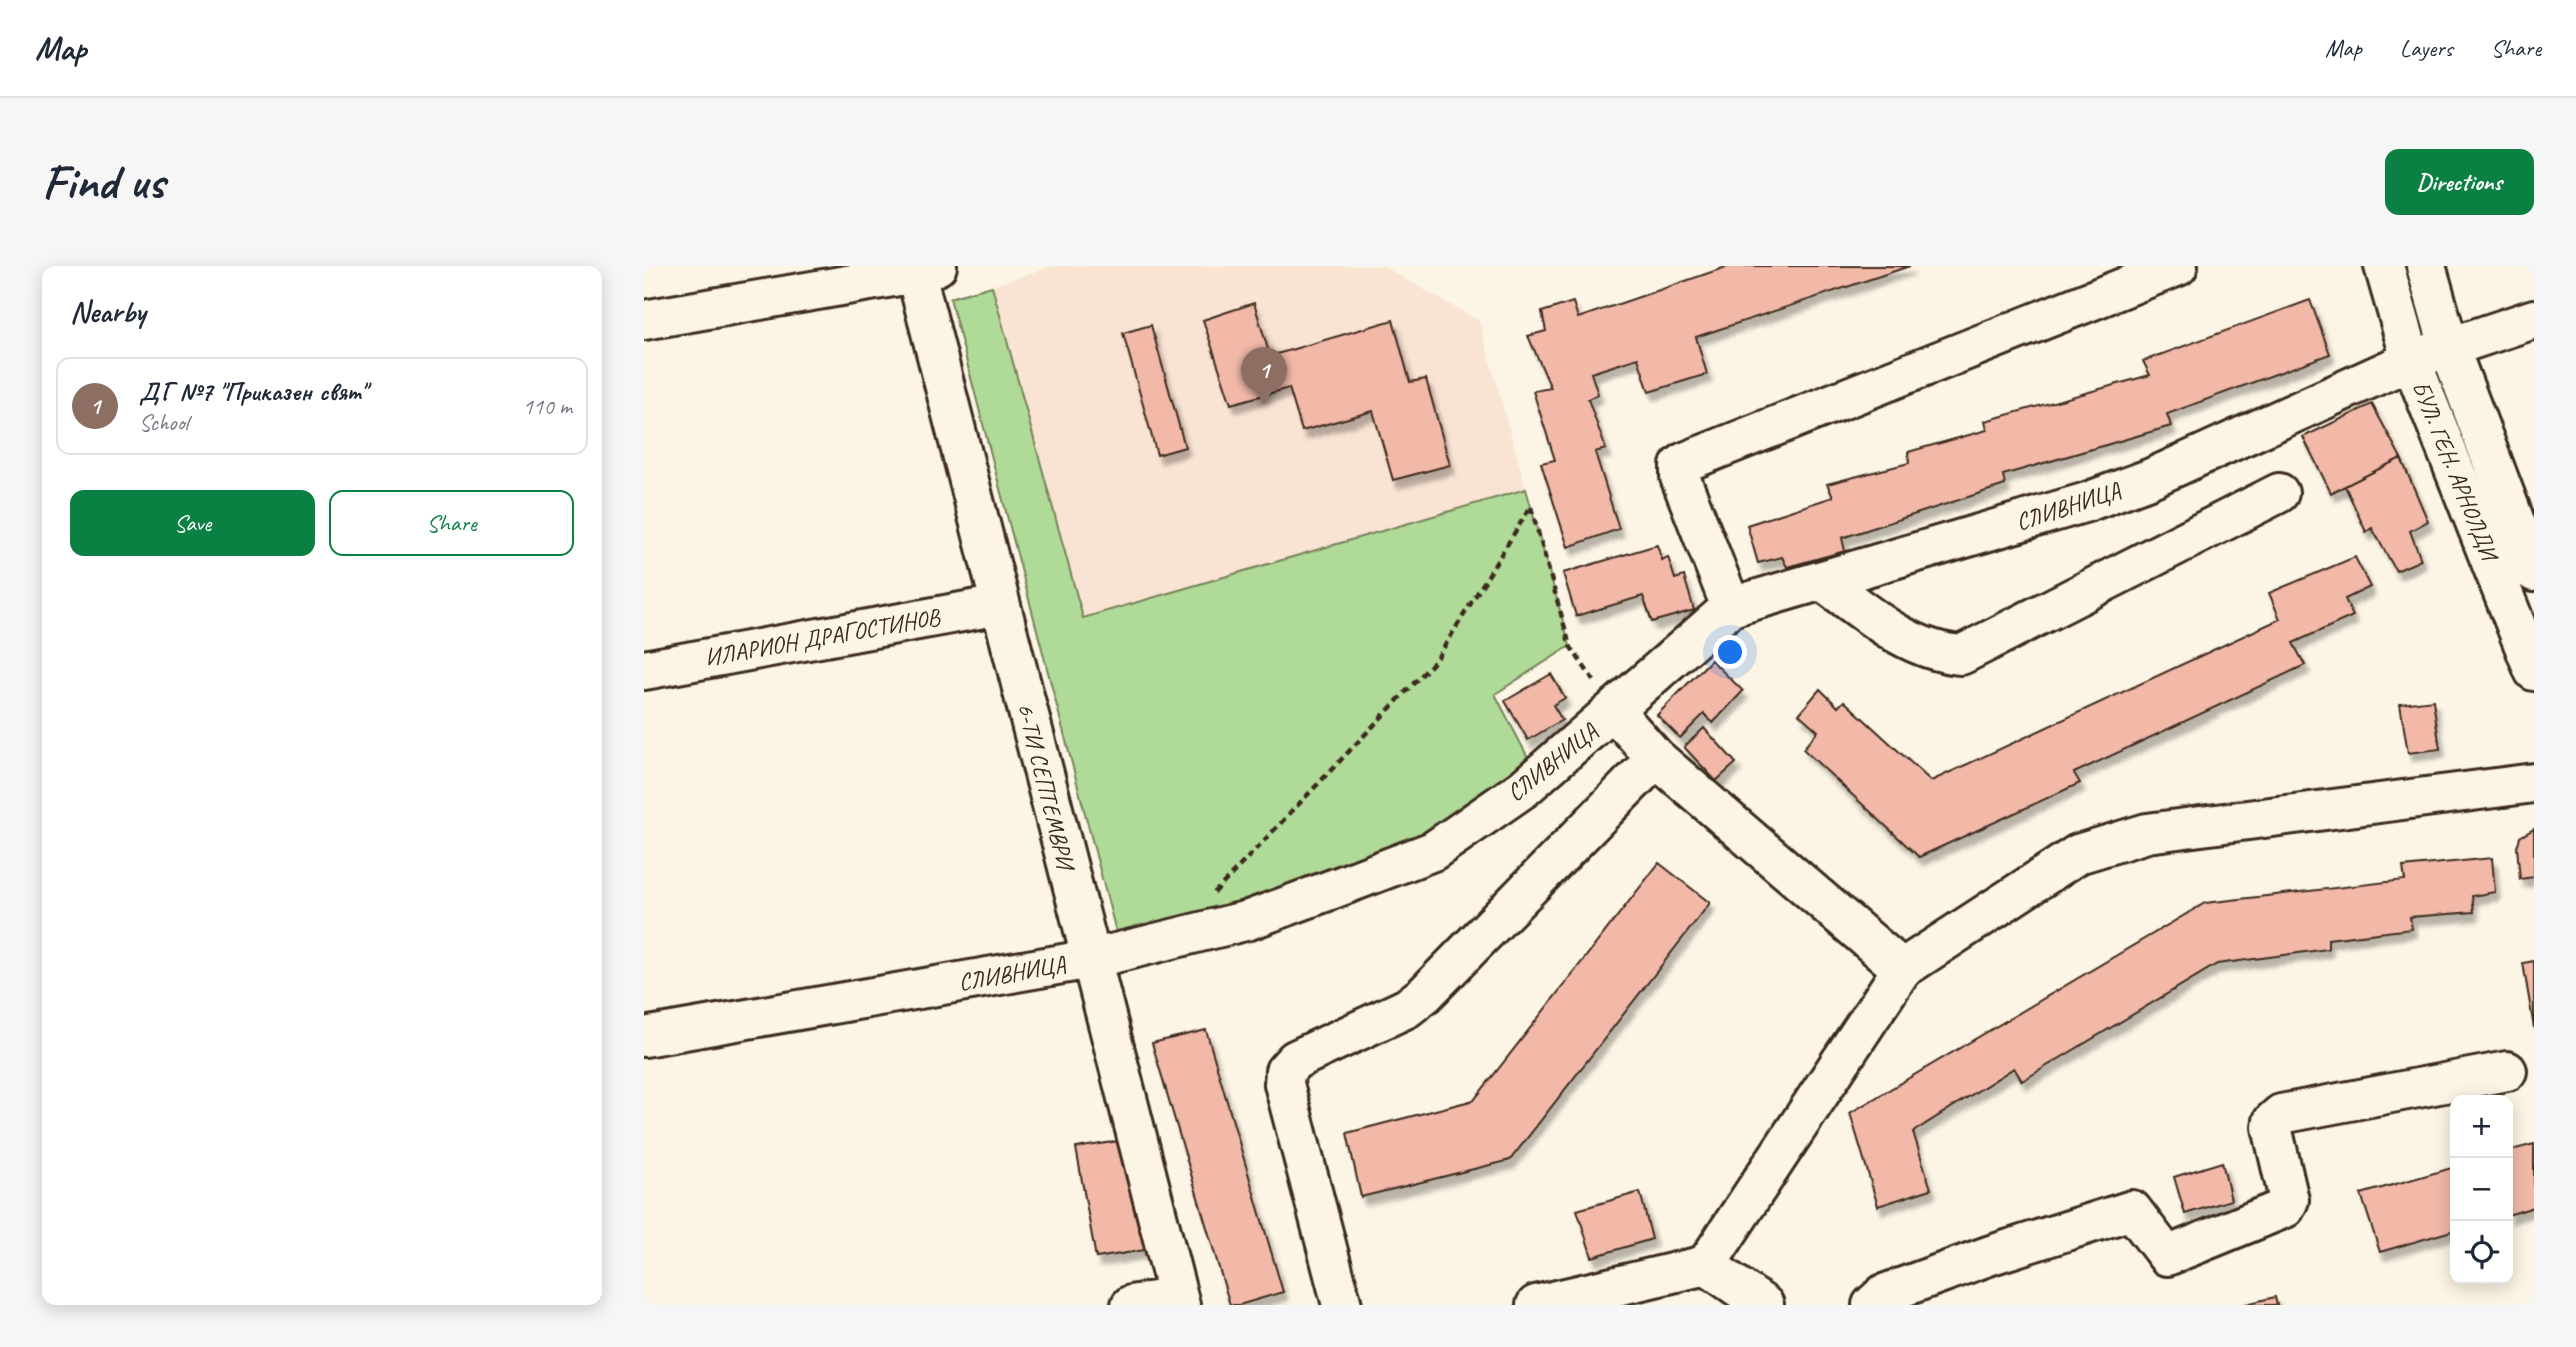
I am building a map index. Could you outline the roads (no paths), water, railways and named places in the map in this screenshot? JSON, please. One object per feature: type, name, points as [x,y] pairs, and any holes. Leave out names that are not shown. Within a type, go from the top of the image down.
[{"type":"street","points":[[1731,607],[1681,477],[1680,466],[1685,462],[2178,266]]},
{"type":"street","name":"БУЛ. ГЕН. АРНОЛДИ","points":[[2384,266],[2411,360],[2534,671]]},
{"type":"street","name":"БУЛ. ГЕН. АРНОЛДИ","points":[[2426,266],[2449,347],[2534,572]]},
{"type":"street","points":[[644,320],[922,268]]},
{"type":"street","name":"6-ТИ СЕПТЕМВРИ","points":[[922,268],[1000,605],[1179,1301]]},
{"type":"street","name":"СЛИВНИЦА","points":[[644,1037],[1091,959],[1249,920],[1433,851],[1524,789],[1731,607],[1824,582],[2087,502],[2149,479],[2411,360],[2534,319]]},
{"type":"street","points":[[1824,582],[1915,644],[1940,653],[1961,655],[2279,493]]},
{"type":"street","name":"ИЛАРИОН ДРАГОСТИНОВ","points":[[644,670],[1000,605]]},
{"type":"street","points":[[1614,711],[1656,758],[1902,969]]},
{"type":"street","points":[[1342,1305],[1284,1084],[1284,1071],[1295,1060],[1407,1008],[1425,994],[1656,758]]},
{"type":"street","points":[[1536,1305],[1706,1265],[1902,969],[2078,854],[2147,833],[2534,783]]},
{"type":"street","points":[[1872,1305],[1884,1294],[1991,1255],[2132,1210],[2167,1256],[2285,1208],[2289,1200],[2272,1127],[2273,1121],[2281,1114],[2507,1071]]},
{"type":"street","points":[[1706,1265],[1764,1305]]},
{"type":"street","points":[[1131,1305],[1179,1301]]},
{"type":"place","name":"ДГ №7 \"Приказен свят\"","points":[[1264,405]]}]
